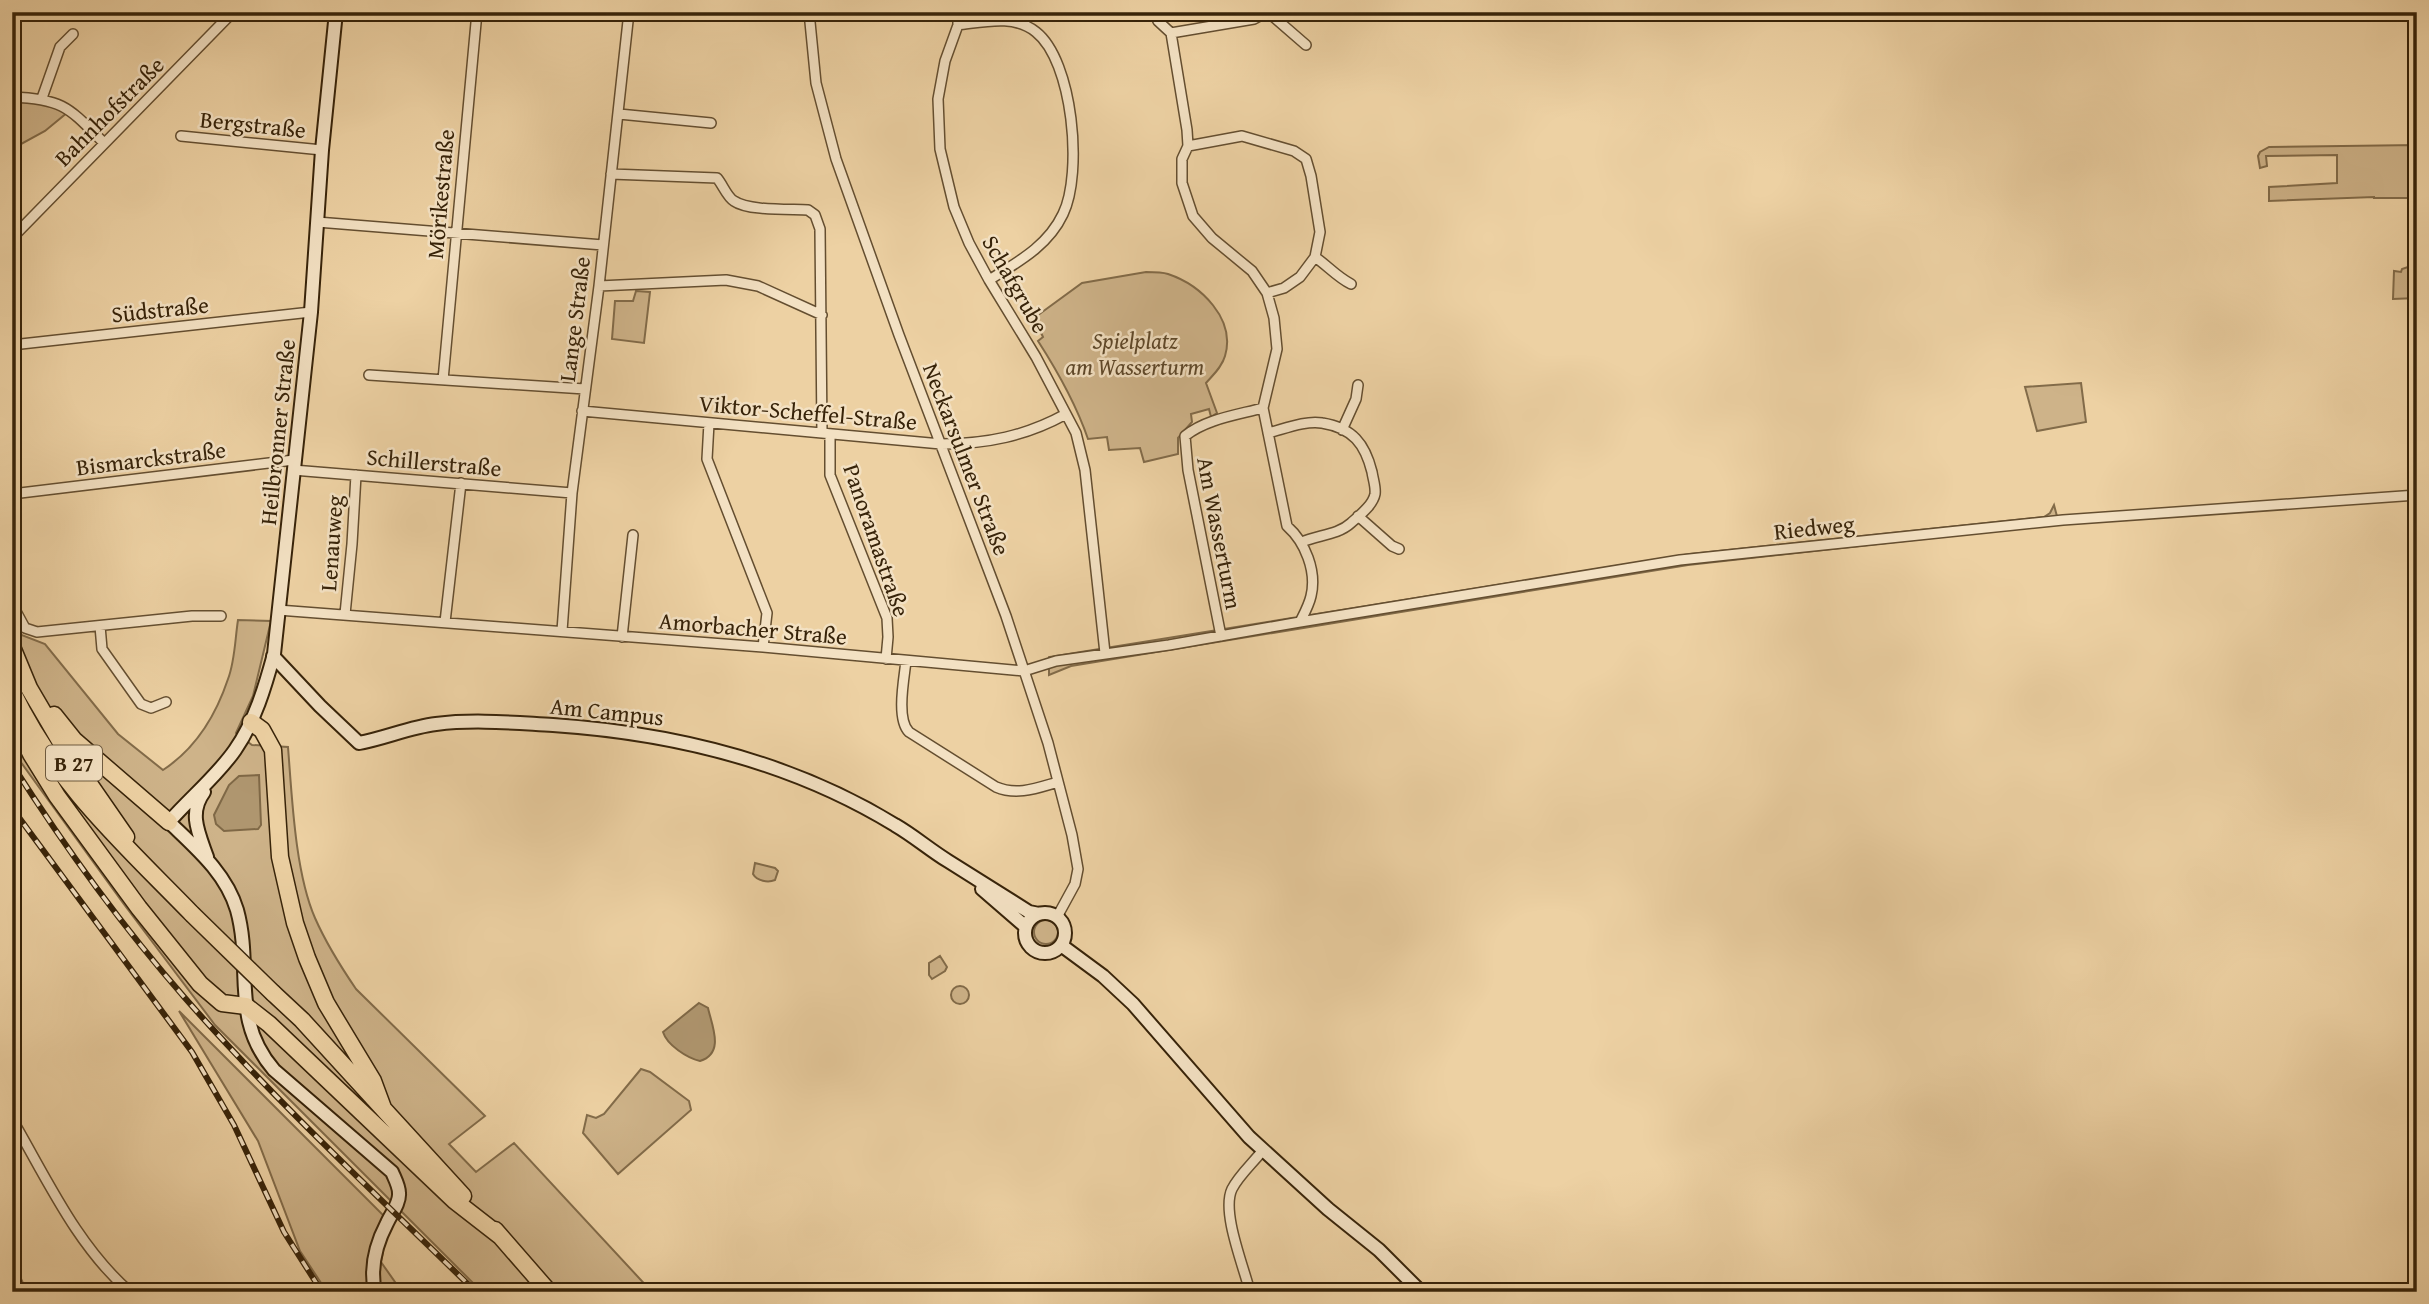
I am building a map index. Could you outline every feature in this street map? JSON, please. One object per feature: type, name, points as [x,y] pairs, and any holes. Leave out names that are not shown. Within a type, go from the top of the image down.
[{"type":"highway","points":[[15,654],[53,714],[74,740],[169,822]]},
{"type":"highway","name":"B 27","points":[[15,654],[29,688],[63,746],[140,860]]},
{"type":"highway","name":"B 27","points":[[12,691],[57,769],[114,837],[273,993],[383,1108],[549,1292]]},
{"type":"highway","points":[[12,716],[57,796],[132,898],[206,990],[222,1003],[246,1006],[269,1024],[455,1201],[500,1237]]},
{"type":"highway","points":[[251,722],[262,730],[273,750],[281,857],[292,911],[307,958],[326,1003],[373,1081],[383,1108]]},
{"type":"street","name":"Bahnhofstraße","points":[[12,238],[233,12]]},
{"type":"street","name":"Heilbronner Straße","points":[[169,822],[234,752],[251,722],[273,656],[311,312],[322,150],[336,12]]},
{"type":"street","name":"Mörikestraße","points":[[443,380],[477,12]]},
{"type":"street","points":[[566,12],[629,14]]},
{"type":"street","name":"Neckarsulmer Straße","points":[[809,12],[816,83],[836,159],[1024,671],[1058,782],[1078,869],[1075,884],[1057,917]]},
{"type":"street","name":"Schafgrube","points":[[958,12],[958,25],[944,61],[937,99],[940,149],[954,207],[969,243],[1036,357],[1076,433],[1085,470],[1105,653]]},
{"type":"street","points":[[1155,12],[1158,21],[1171,33],[1188,146],[1182,159],[1182,183],[1194,216],[1212,238],[1252,271],[1267,293],[1274,318],[1277,349],[1263,408],[1287,526],[1306,549],[1312,579],[1312,596],[1300,622]]},
{"type":"street","points":[[1171,33],[1254,19],[1268,12],[1306,45]]},
{"type":"street","name":"Lange Straße","points":[[562,631],[572,493],[629,14]]},
{"type":"street","points":[[958,25],[1000,20],[1018,22],[1036,31],[1054,52],[1068,94],[1073,129],[1070,191],[1064,212],[1050,236],[1027,257],[989,280]]},
{"type":"street","points":[[42,98],[60,47],[73,34]]},
{"type":"street","points":[[12,97],[42,98],[69,109],[104,143]]},
{"type":"street","points":[[619,114],[711,123]]},
{"type":"street","name":"Bergstraße","points":[[181,136],[322,150]]},
{"type":"street","points":[[1188,146],[1242,136],[1302,155],[1311,176],[1320,232],[1315,257],[1300,277],[1284,288],[1267,293]]},
{"type":"street","name":"Panoramastraße","points":[[611,174],[717,178],[731,200],[741,204],[808,210],[815,215],[820,229],[826,434],[830,475],[887,618],[886,659]]},
{"type":"street","points":[[317,222],[603,245]]},
{"type":"street","points":[[1315,257],[1351,284]]},
{"type":"street","points":[[598,286],[726,280],[744,282],[822,315]]},
{"type":"street","name":"Südstraße","points":[[12,345],[311,312]]},
{"type":"street","points":[[369,375],[585,389]]},
{"type":"street","points":[[1342,430],[1356,399],[1358,385]]},
{"type":"street","name":"Am Wasserturm","points":[[1221,636],[1188,470],[1185,436],[1193,429],[1212,422],[1263,408]]},
{"type":"street","name":"Viktor-Scheffel-Straße","points":[[582,411],[941,444],[998,440],[1035,430],[1066,414]]},
{"type":"street","points":[[709,422],[706,460],[767,613],[764,648]]},
{"type":"street","points":[[1268,433],[1321,422],[1342,430],[1363,446],[1375,486],[1375,494],[1369,505],[1340,531],[1301,542]]},
{"type":"street","name":"Schillerstraße","points":[[293,465],[356,475],[572,493]]},
{"type":"street","name":"Bismarckstraße","points":[[12,494],[293,465]]},
{"type":"street","name":"Lenauweg","points":[[345,614],[356,475]]},
{"type":"street","points":[[445,622],[461,483]]},
{"type":"street","name":"Riedweg","points":[[1221,636],[1680,560],[2063,520],[2417,495]]},
{"type":"street","points":[[1358,516],[1392,547],[1399,549]]},
{"type":"street","points":[[622,637],[633,536]]},
{"type":"street","points":[[12,604],[25,628],[37,632],[192,616],[221,616]]},
{"type":"street","name":"Amorbacher Straße","points":[[278,610],[562,631],[1024,671],[1056,660],[1221,636]]},
{"type":"street","points":[[100,626],[102,649],[141,704],[151,708],[166,702]]},
{"type":"street","name":"Am Campus","points":[[273,656],[359,743],[430,724],[496,722],[589,727],[656,736],[740,756],[817,786],[895,825],[1029,912],[1040,914]]},
{"type":"street","points":[[906,661],[901,714],[904,727],[909,732],[1000,789],[1018,792],[1058,782]]},
{"type":"street","points":[[208,859],[194,818],[198,800],[222,766]]},
{"type":"street","points":[[169,822],[208,859],[230,892],[237,911],[241,936],[246,1006],[253,1040],[268,1063],[391,1172],[396,1182],[400,1195],[385,1226],[373,1261],[374,1292]]},
{"type":"street","name":"Am Campus","points":[[946,860],[1026,927]]},
{"type":"street","points":[[1045,913],[1057,917],[1063,923],[1065,932],[1061,945],[1053,951],[1037,952],[1027,941],[1026,927],[1030,920],[1045,913]]},
{"type":"street","points":[[1061,945],[1103,975],[1133,1004],[1232,1120],[1379,1250],[1421,1292]]},
{"type":"street","points":[[12,1119],[82,1239],[107,1271],[130,1292]]},
{"type":"street","points":[[1250,1292],[1233,1230],[1229,1202],[1236,1182],[1263,1150]]},
{"type":"green space","points":[[12,99],[42,101],[68,112],[45,131],[12,149]]},
{"type":"green space","points":[[2417,145],[2417,198],[2269,201],[2269,187],[2337,183],[2337,155],[2266,156],[2267,166],[2260,168],[2258,156],[2269,147]]},
{"type":"green space","points":[[2417,264],[2417,298],[2393,299],[2394,271],[2401,272],[2402,269]]},
{"type":"green space","name":"Spielplatz am Wasserturm","points":[[1146,272],[1168,274],[1203,295],[1221,317],[1227,342],[1222,364],[1206,383],[1217,413],[1211,417],[1209,409],[1191,414],[1192,422],[1178,438],[1178,454],[1144,462],[1140,448],[1109,450],[1107,437],[1088,439],[1066,389],[1038,341],[1043,337],[1034,318],[1082,283]]},
{"type":"green space","points":[[636,291],[650,292],[644,343],[612,339],[615,301],[633,301]]},
{"type":"green space","points":[[2081,383],[2086,422],[2037,431],[2025,387]]},
{"type":"green space","points":[[2054,505],[2059,524],[1688,565],[1071,666],[1049,675],[1049,657],[1690,554],[2044,517]]},
{"type":"green space","points":[[12,615],[19,634],[45,644],[118,734],[163,770],[185,752],[211,718],[232,665],[238,620],[271,621],[253,696],[236,733],[252,745],[288,747],[303,879],[315,918],[329,946],[356,989],[485,1116],[449,1144],[476,1172],[514,1143],[652,1292],[482,1292],[215,1025],[12,750]]},
{"type":"green space","points":[[755,863],[775,868],[778,871],[775,880],[763,881],[757,878],[753,874]]},
{"type":"green space","points":[[1046,920],[1057,927],[1058,932],[1051,943],[1046,944],[1035,937],[1034,932],[1041,921]]},
{"type":"green space","points":[[940,956],[947,967],[932,979],[929,975],[929,963]]},
{"type":"green space","points":[[960,986],[966,989],[969,995],[966,1001],[960,1004],[954,1001],[951,995],[954,989]]},
{"type":"green space","points":[[179,1011],[389,1221],[381,1262],[402,1292],[327,1292],[300,1251],[258,1141]]},
{"type":"green space","points":[[641,1069],[650,1072],[689,1101],[691,1110],[618,1174],[583,1133],[587,1115],[596,1118],[604,1114]]},
{"type":"shaded area","points":[[259,775],[261,825],[258,829],[224,831],[216,824],[214,815],[229,785],[239,776]]},
{"type":"shaded area","points":[[699,1003],[708,1008],[715,1038],[712,1052],[700,1061],[678,1050],[663,1032]]},
{"type":"shaded area","points":[[12,1259],[27,1292],[12,1292]]},
{"type":"railway","points":[[12,764],[94,884],[185,998],[291,1111],[476,1292]]},
{"type":"railway","points":[[12,808],[192,1052],[234,1125],[284,1232],[322,1292]]}]
